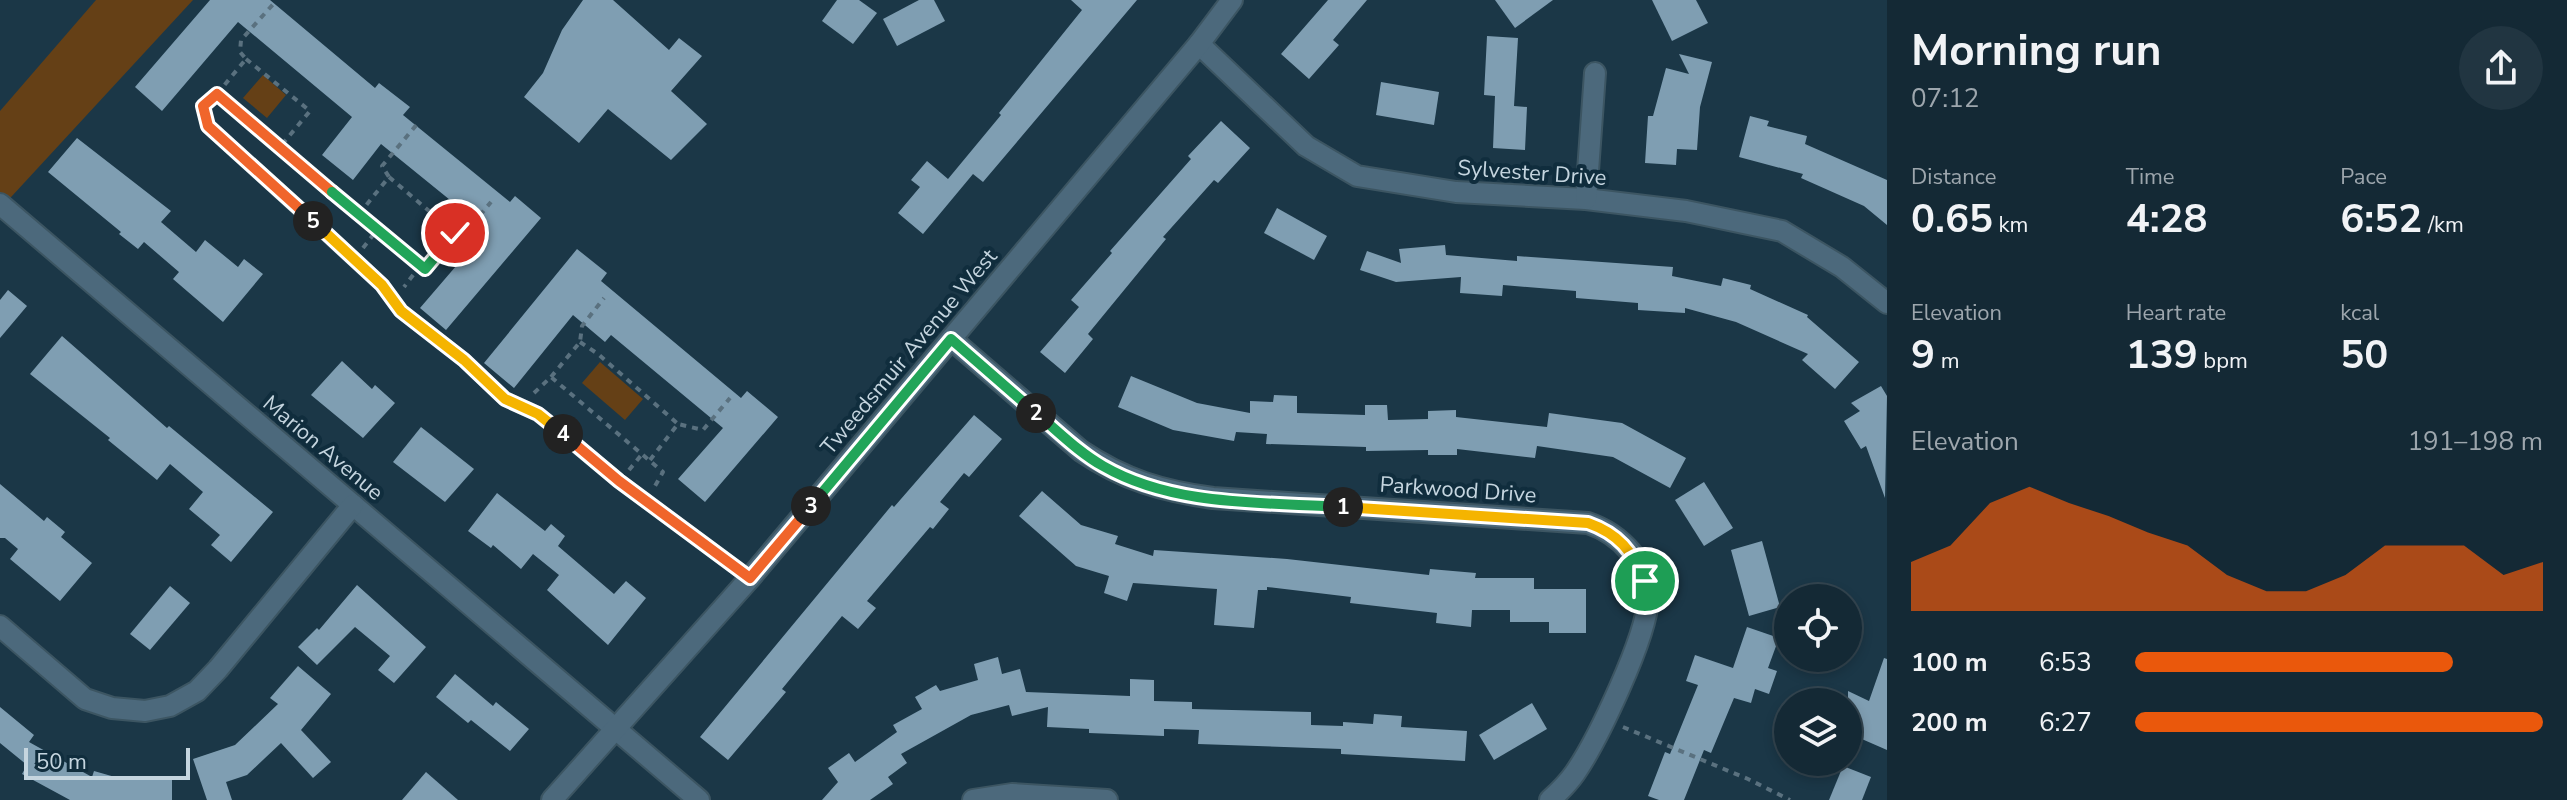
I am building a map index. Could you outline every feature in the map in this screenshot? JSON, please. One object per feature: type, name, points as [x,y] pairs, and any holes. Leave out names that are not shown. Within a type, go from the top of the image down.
[{"type":"street","name":"Tweedsmuir Avenue West","points":[[552,800],[750,578],[1199,44],[1232,0]]},
{"type":"street","name":"Sylvester Drive","points":[[1199,44],[1306,146],[1357,176],[1456,192],[1586,199],[1686,211],[1782,231],[1842,267],[1887,303]]},
{"type":"street","points":[[1586,199],[1595,73]]},
{"type":"street","name":"Marion Avenue","points":[[0,204],[614,729]]},
{"type":"street","name":"Parkwood Drive","points":[[951,339],[1081,451],[1131,480],[1169,492],[1213,498],[1588,523],[1603,528],[1629,549],[1645,581],[1648,598],[1641,631],[1604,719],[1575,773],[1550,800]]},
{"type":"street","points":[[0,626],[85,699],[112,708],[145,711],[170,706],[197,691],[218,669],[353,505]]},
{"type":"street","points":[[614,729],[699,800]]},
{"type":"street","points":[[973,800],[1012,794],[1107,800]]},
{"type":"lane","points":[[208,126],[382,285],[401,311],[464,360],[505,399],[538,414],[619,481],[750,578]]},
{"type":"path","points":[[276,1],[241,40],[240,52],[310,111],[280,147]]},
{"type":"path","points":[[208,126],[203,106],[246,59]]},
{"type":"path","points":[[217,94],[425,269],[455,233],[471,226],[491,202]]},
{"type":"path","points":[[418,123],[382,166],[389,177],[455,233]]},
{"type":"path","points":[[359,214],[389,177]]},
{"type":"path","points":[[403,290],[420,266]]},
{"type":"path","points":[[530,397],[580,342],[582,326],[604,298]]},
{"type":"path","points":[[580,342],[678,424],[703,430],[730,398]]},
{"type":"path","points":[[551,377],[663,472],[655,486]]},
{"type":"path","points":[[650,460],[678,424]]},
{"type":"path","points":[[1604,719],[1748,779],[1790,800]]},
{"type":"shaded area","points":[[96,0],[193,0],[0,209],[0,111]]},
{"type":"shaded area","points":[[263,75],[286,95],[267,118],[243,98]]},
{"type":"shaded area","points":[[600,362],[643,399],[625,420],[582,383]]},
{"type":"building","points":[[210,0],[270,0],[375,88],[379,83],[410,107],[403,115],[510,202],[515,196],[541,218],[446,330],[420,308],[487,230],[381,144],[353,180],[322,155],[352,117],[238,22],[162,111],[135,87]]},
{"type":"building","points":[[583,0],[613,0],[669,50],[679,38],[702,56],[671,91],[707,124],[671,160],[608,109],[579,143],[524,97],[543,73],[562,30]]},
{"type":"building","points":[[837,0],[859,0],[877,13],[853,44],[822,21]]},
{"type":"building","points":[[919,0],[934,0],[945,21],[897,46],[883,19]]},
{"type":"building","points":[[1071,0],[1137,0],[983,182],[973,174],[923,234],[898,213],[920,187],[911,180],[927,161],[948,179],[1082,10]]},
{"type":"building","points":[[1328,0],[1367,0],[1333,40],[1339,45],[1309,79],[1281,54]]},
{"type":"building","points":[[1495,0],[1553,0],[1515,28]]},
{"type":"building","points":[[1652,0],[1696,0],[1708,23],[1672,41]]},
{"type":"building","points":[[1487,36],[1518,38],[1514,106],[1527,107],[1525,150],[1493,148],[1495,96],[1484,95]]},
{"type":"building","points":[[1679,54],[1712,62],[1700,107],[1697,150],[1677,149],[1676,165],[1645,163],[1648,116],[1653,116],[1666,68],[1689,74]]},
{"type":"building","points":[[1381,82],[1439,92],[1434,125],[1376,115]]},
{"type":"building","points":[[1750,116],[1769,121],[1767,126],[1807,136],[1805,144],[1887,180],[1887,225],[1864,206],[1801,178],[1803,174],[1739,157]]},
{"type":"building","points":[[1221,121],[1250,148],[1218,183],[1214,180],[1163,237],[1166,239],[1088,334],[1093,339],[1065,373],[1040,352],[1079,307],[1071,300],[1191,159],[1188,156]]},
{"type":"building","points":[[77,138],[171,211],[161,222],[196,252],[205,240],[238,267],[244,259],[263,274],[223,322],[173,279],[179,272],[144,242],[138,249],[48,172]]},
{"type":"building","points":[[1277,208],[1327,236],[1314,260],[1264,233]]},
{"type":"building","points":[[1445,245],[1446,255],[1517,261],[1517,256],[1673,267],[1672,276],[1721,286],[1723,278],[1751,285],[1750,289],[1808,315],[1859,362],[1835,389],[1802,360],[1808,354],[1736,322],[1685,308],[1685,313],[1638,310],[1638,303],[1576,298],[1576,291],[1503,285],[1502,296],[1460,293],[1461,277],[1396,282],[1360,270],[1367,251],[1401,263],[1399,249]]},
{"type":"building","points":[[577,249],[607,273],[601,281],[741,398],[747,391],[778,417],[705,502],[678,479],[723,428],[611,335],[605,342],[573,315],[514,388],[484,363]]},
{"type":"building","points":[[8,290],[27,306],[0,338],[0,300]]},
{"type":"building","points":[[62,336],[167,428],[169,426],[273,512],[231,562],[211,545],[220,535],[189,509],[203,492],[170,464],[157,480],[30,374]]},
{"type":"building","points":[[342,361],[372,389],[375,385],[395,403],[363,438],[311,395]]},
{"type":"building","points":[[1131,376],[1197,403],[1250,413],[1250,401],[1273,402],[1274,395],[1297,396],[1297,413],[1365,415],[1365,405],[1387,405],[1388,420],[1428,419],[1428,411],[1456,410],[1456,417],[1547,427],[1549,413],[1622,423],[1686,458],[1670,488],[1613,457],[1537,446],[1535,458],[1457,449],[1457,455],[1428,455],[1428,450],[1366,451],[1366,447],[1266,444],[1267,434],[1236,432],[1234,441],[1173,430],[1118,407]]},
{"type":"building","points":[[1881,386],[1887,396],[1885,498],[1866,446],[1861,449],[1844,421],[1860,411],[1851,403]]},
{"type":"building","points":[[974,415],[1002,439],[969,477],[964,473],[940,502],[949,509],[867,601],[876,608],[858,629],[842,616],[782,689],[786,692],[728,760],[700,737],[892,505],[894,507]]},
{"type":"building","points":[[421,427],[474,469],[445,502],[393,462]]},
{"type":"building","points":[[1704,482],[1733,528],[1704,546],[1675,500]]},
{"type":"building","points":[[0,484],[44,521],[47,517],[65,532],[61,537],[92,563],[60,601],[10,559],[18,549],[5,538],[0,538]]},
{"type":"building","points":[[1042,491],[1081,525],[1118,536],[1115,544],[1153,556],[1154,550],[1287,559],[1429,575],[1430,569],[1476,573],[1475,578],[1534,578],[1534,589],[1586,589],[1586,633],[1549,633],[1549,622],[1510,622],[1510,610],[1472,610],[1471,627],[1436,623],[1437,613],[1350,603],[1351,597],[1267,587],[1267,590],[1258,590],[1254,628],[1214,625],[1217,589],[1133,583],[1127,601],[1104,593],[1109,576],[1076,566],[1019,516]]},
{"type":"building","points":[[497,493],[545,531],[551,524],[565,536],[558,546],[614,594],[626,581],[646,598],[608,645],[547,590],[559,575],[533,554],[521,569],[493,545],[491,548],[468,531]]},
{"type":"building","points":[[1762,541],[1774,585],[1774,609],[1749,616],[1731,550]]},
{"type":"building","points":[[357,585],[426,647],[394,683],[378,670],[390,656],[355,627],[317,665],[298,647],[317,628],[319,630]]},
{"type":"building","points":[[170,586],[190,603],[150,650],[130,634]]},
{"type":"building","points":[[1747,627],[1774,636],[1774,652],[1768,668],[1777,672],[1769,694],[1755,689],[1751,703],[1734,698],[1711,753],[1704,750],[1684,800],[1659,800],[1648,796],[1665,752],[1670,754],[1698,685],[1686,681],[1695,655],[1733,668]]},
{"type":"building","points":[[998,657],[1002,674],[1020,669],[1026,692],[1130,696],[1130,679],[1154,680],[1154,701],[1192,702],[1192,709],[1311,712],[1311,725],[1343,726],[1343,722],[1373,724],[1374,714],[1402,716],[1401,727],[1467,731],[1465,761],[1341,754],[1341,749],[1198,744],[1199,730],[1164,729],[1164,736],[1089,733],[1089,729],[1047,727],[1048,707],[1012,716],[1009,705],[971,715],[901,754],[907,763],[888,777],[893,784],[870,800],[822,800],[838,782],[828,768],[849,753],[855,762],[897,732],[893,725],[922,709],[915,697],[936,685],[940,691],[978,680],[974,664]]},
{"type":"building","points":[[1884,658],[1887,659],[1887,750],[1862,739],[1862,698],[1869,701]]},
{"type":"building","points":[[298,666],[331,694],[301,730],[331,762],[313,778],[281,743],[247,775],[226,782],[232,800],[207,800],[193,759],[235,745],[278,704],[270,698]]},
{"type":"building","points":[[455,674],[493,706],[496,702],[529,729],[510,751],[436,697]]},
{"type":"building","points":[[1532,703],[1547,729],[1494,760],[1479,735]]},
{"type":"building","points":[[0,707],[34,735],[29,742],[92,777],[94,771],[115,777],[172,777],[172,800],[70,800],[22,774],[27,765],[0,743]]},
{"type":"building","points":[[426,772],[458,800],[402,800]]},
{"type":"building","points":[[1862,773],[1871,777],[1862,800],[1829,800],[1839,776],[1862,776]]},
{"type":"route","points":[[455,233],[425,269],[217,94],[203,106],[208,126],[382,285],[401,311],[464,360],[505,399],[538,414],[619,481],[750,578],[951,339],[1081,451],[1131,480],[1169,492],[1213,498],[1588,523],[1616,536],[1629,549],[1645,581]]}]
